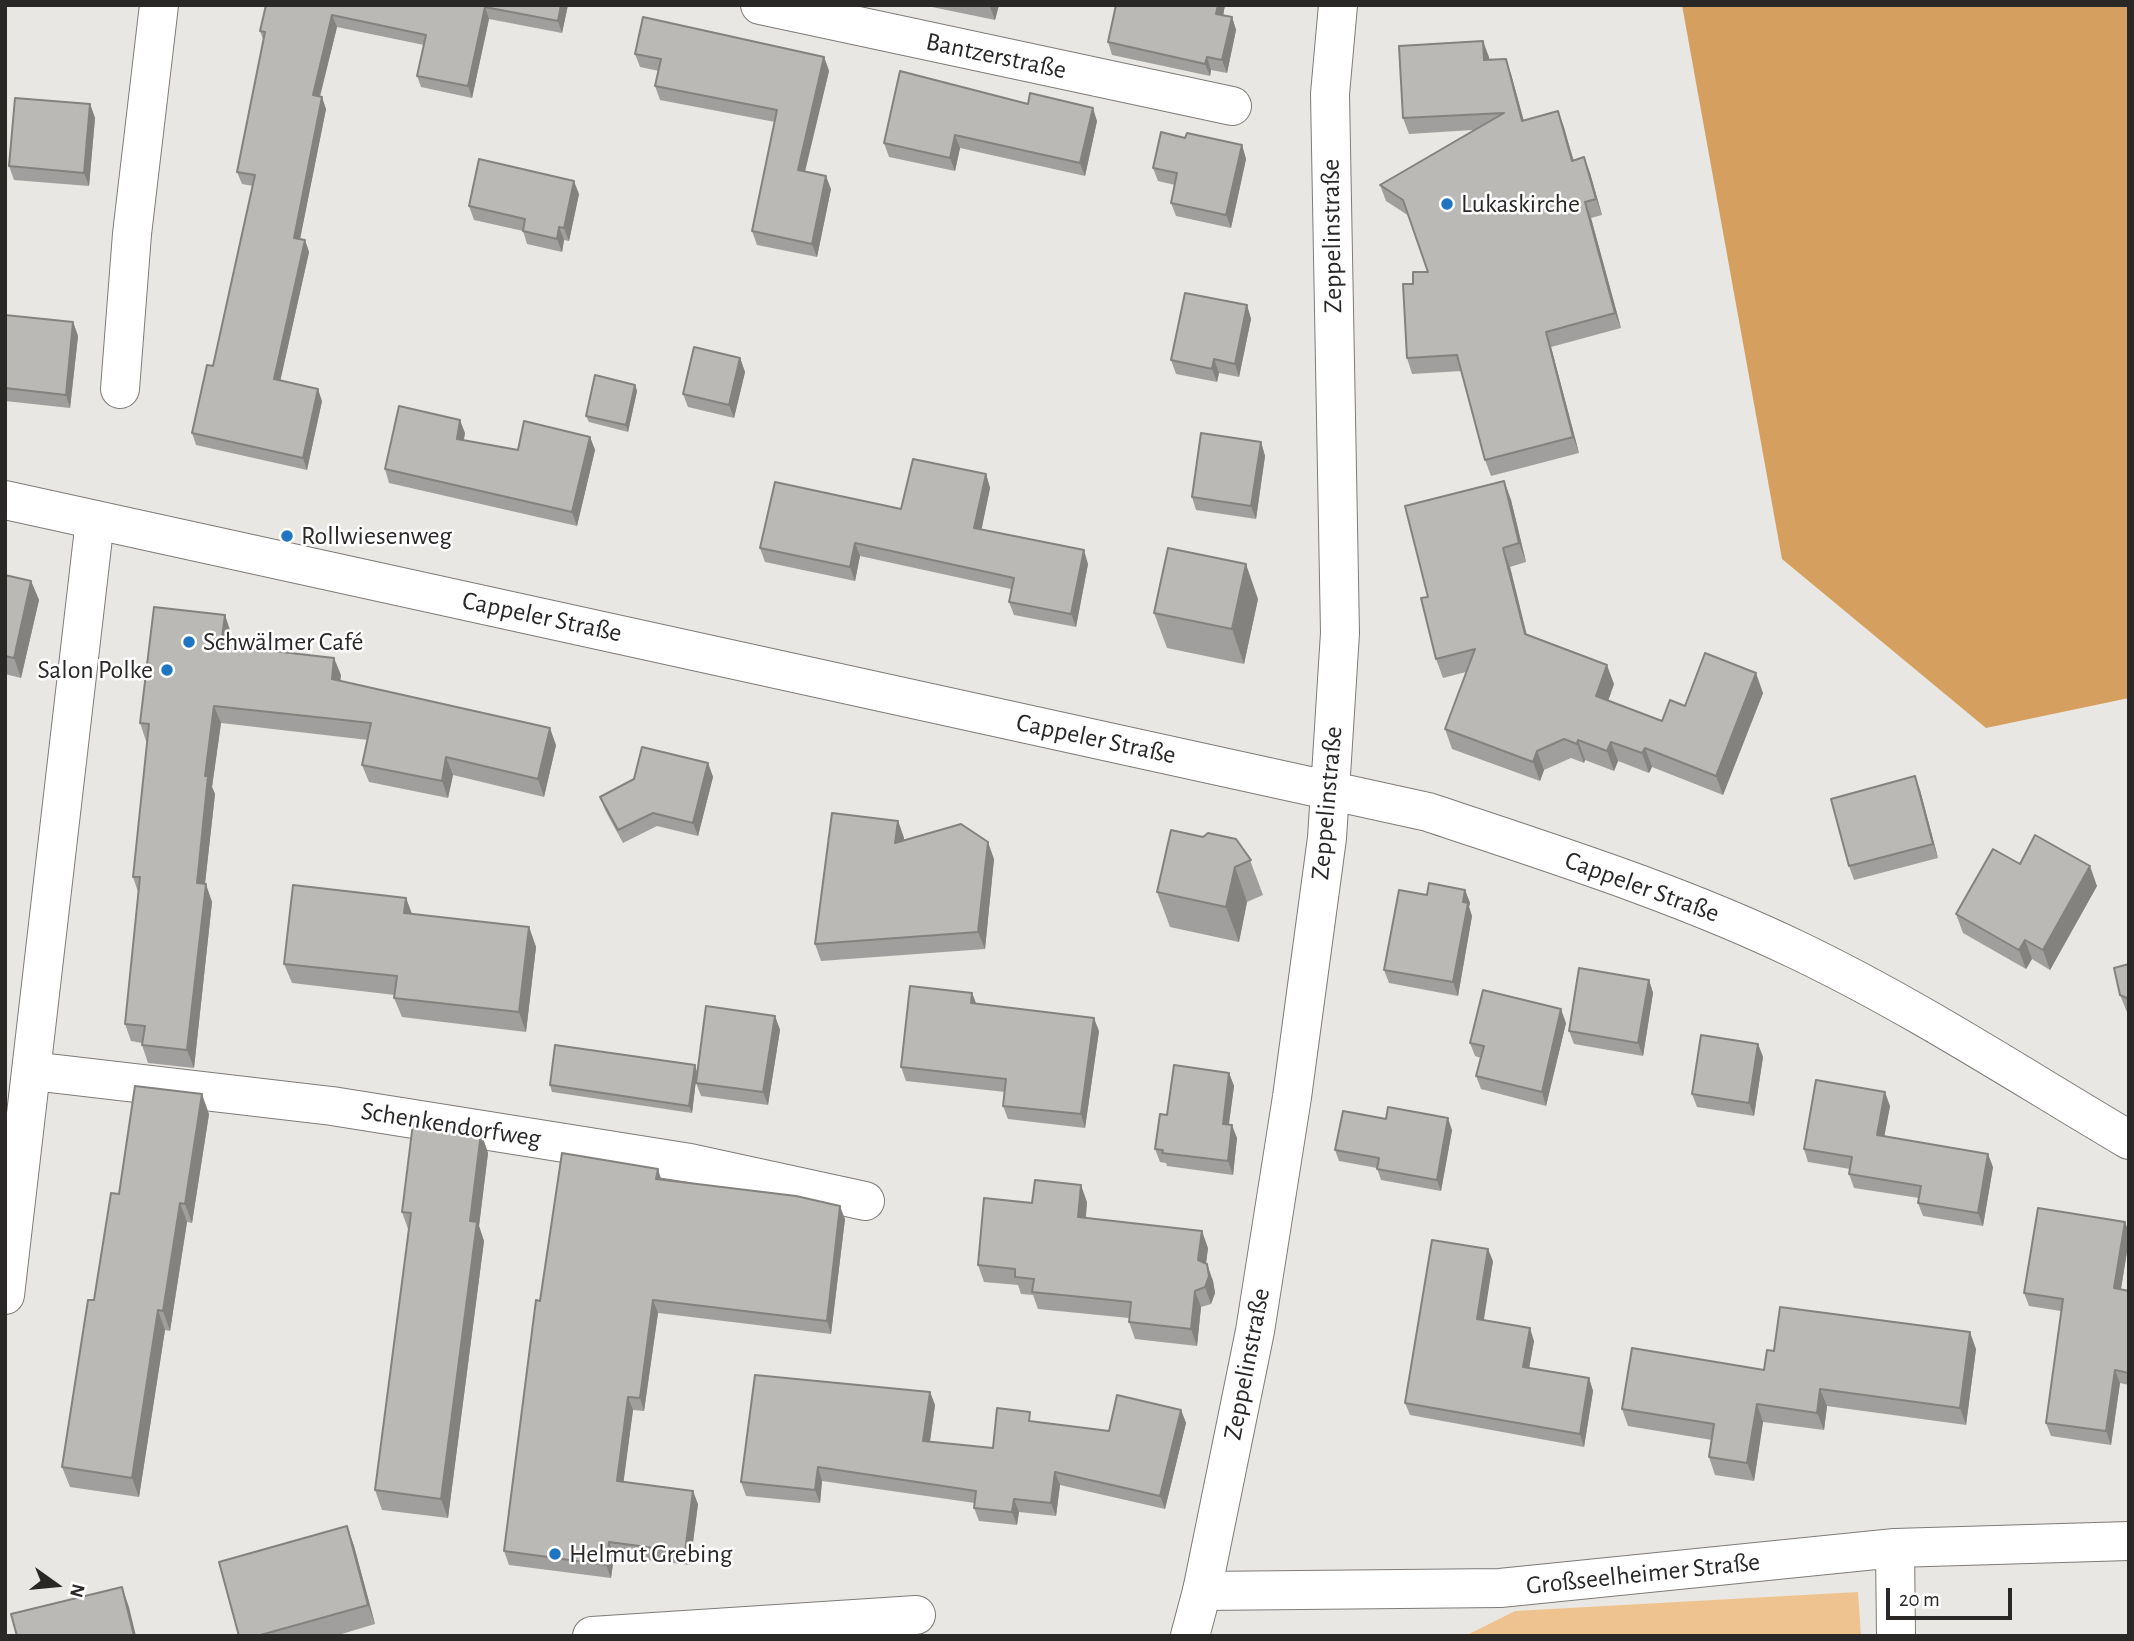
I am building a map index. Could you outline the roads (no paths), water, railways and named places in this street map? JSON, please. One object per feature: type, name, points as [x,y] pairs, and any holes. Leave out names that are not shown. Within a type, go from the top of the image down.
[{"type":"main road","points":[[120,389],[132,234],[159,5]]},
{"type":"main road","name":"Bantzerstraße","points":[[760,5],[1231,106]]},
{"type":"main road","name":"Zeppelinstraße","points":[[1202,1591],[1255,1331],[1294,1083],[1327,838],[1340,633],[1331,106],[1338,5]]},
{"type":"main road","name":"Cappeler Straße","points":[[5,500],[1330,788],[1429,812],[1610,872],[1707,909],[1798,950],[1930,1019],[2129,1140]]},
{"type":"main road","points":[[5,1295],[95,520]]},
{"type":"main road","name":"Schenkendorfweg","points":[[32,1071],[359,1111],[690,1163],[865,1201]]},
{"type":"main road","name":"Großseelheimer Straße","points":[[1202,1591],[1500,1588],[1895,1548],[2129,1541]]},
{"type":"main road","points":[[1895,1548],[1896,1636]]},
{"type":"main road","points":[[1190,1636],[1202,1591]]},
{"type":"main road","points":[[592,1636],[916,1615]]},
{"type":"place","name":"Lukaskirche","points":[[1447,204]]},
{"type":"place","name":"Rollwiesenweg","points":[[287,536]]},
{"type":"place","name":"Schwälmer Café","points":[[189,642]]},
{"type":"place","name":"Salon Polke","points":[[167,670]]},
{"type":"place","name":"Helmut Grebing","points":[[555,1554]]}]
